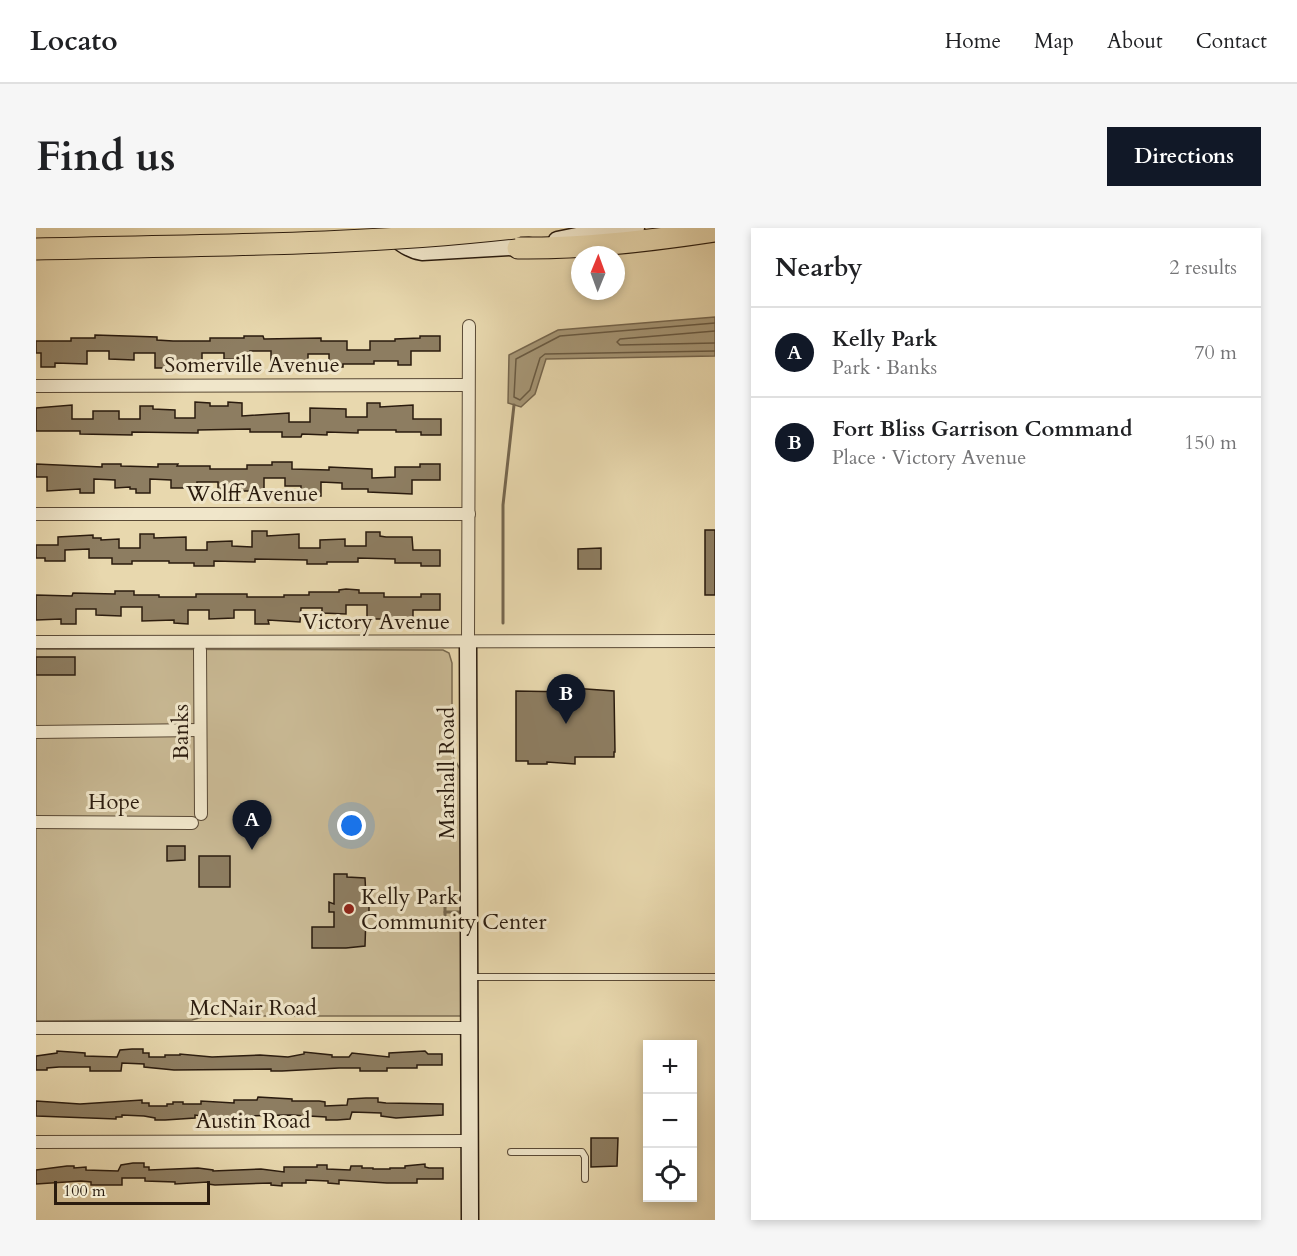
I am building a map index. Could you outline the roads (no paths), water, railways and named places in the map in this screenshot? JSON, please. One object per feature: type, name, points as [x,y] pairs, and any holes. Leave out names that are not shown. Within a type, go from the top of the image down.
[{"type":"highway","points":[[36,243],[223,246],[516,238],[556,249],[715,231]]},
{"type":"highway","points":[[36,249],[144,246]]},
{"type":"street","points":[[386,228],[400,243],[422,252],[516,238],[636,228]]},
{"type":"street","name":"Marshall Road","points":[[469,326],[470,1220]]},
{"type":"street","name":"Somerville Avenue","points":[[36,386],[468,385]]},
{"type":"street","name":"Wolff Avenue","points":[[36,514],[469,514]]},
{"type":"street","name":"Victory Avenue","points":[[36,642],[715,642]]},
{"type":"street","name":"Banks","points":[[197,818],[200,650]]},
{"type":"street","points":[[36,732],[200,730]]},
{"type":"street","name":"Hope","points":[[36,822],[197,818]]},
{"type":"street","name":"McNair Road","points":[[36,1028],[469,1028]]},
{"type":"street","name":"Austin Road","points":[[36,1142],[470,1141]]},
{"type":"lane","points":[[469,977],[715,976]]},
{"type":"lane","points":[[511,1152],[582,1152],[585,1157],[585,1179]]},
{"type":"water","points":[[715,317],[715,356],[546,359],[535,394],[521,407],[508,403],[509,355],[558,330]]},
{"type":"waterway","points":[[503,623],[503,505],[514,405]]},
{"type":"waterway","points":[[445,906],[445,919]]},
{"type":"waterway","points":[[445,912],[464,912]]},
{"type":"place","name":"Fort Bliss Garrison Command","points":[[566,724]]},
{"type":"place","name":"Kelly Park","points":[[252,850]]},
{"type":"place","name":"Kelly Park Community Center","points":[[349,909]]}]
